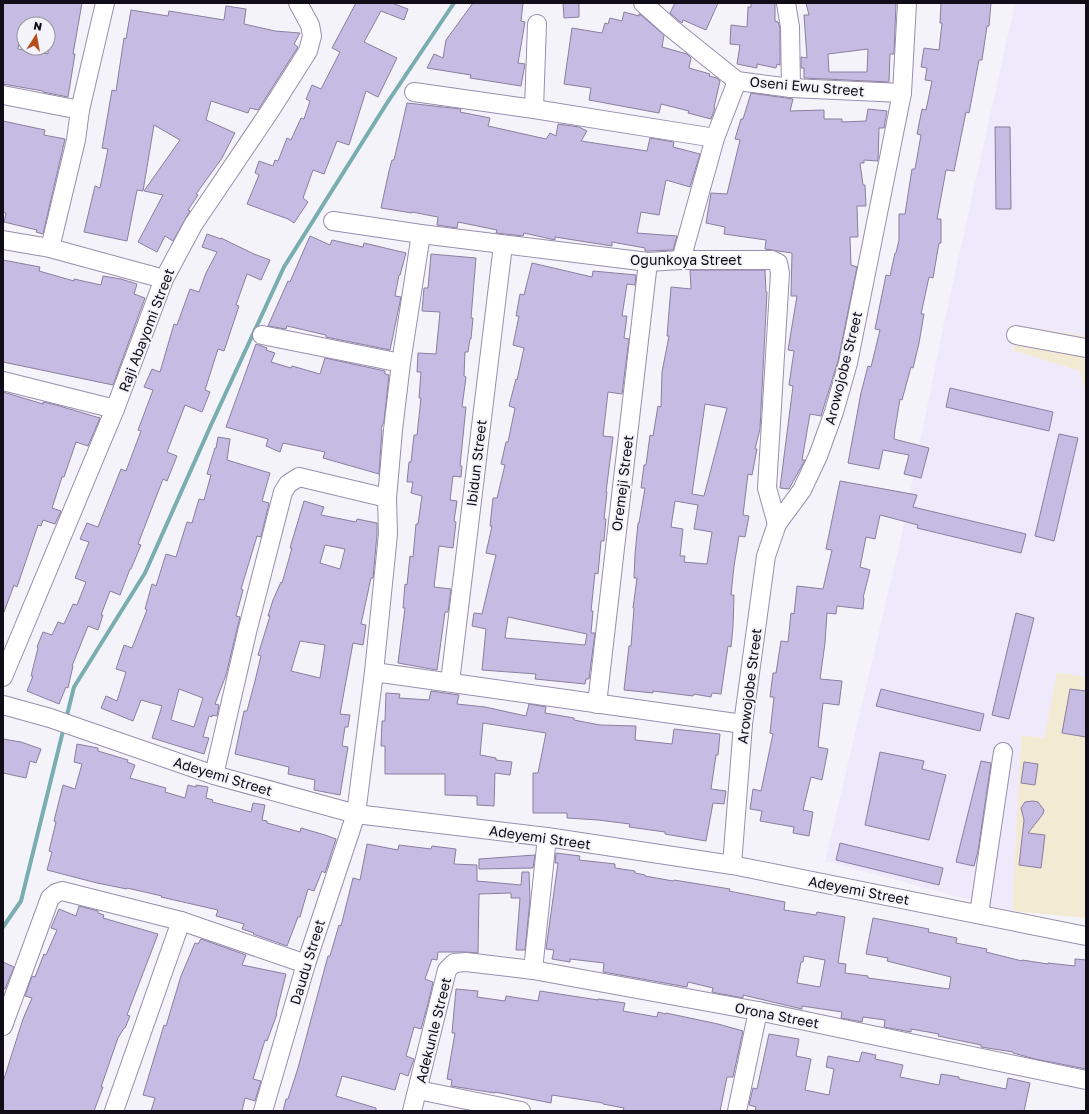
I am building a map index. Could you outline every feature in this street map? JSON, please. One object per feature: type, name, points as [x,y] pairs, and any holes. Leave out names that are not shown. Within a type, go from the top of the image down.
[{"type":"street","points":[[50,248],[76,140],[80,110],[105,3]]},
{"type":"street","name":"Raji Abayomi Street","points":[[3,677],[115,409],[164,279],[193,225],[270,112],[308,51],[312,36],[310,25],[298,3]]},
{"type":"street","name":"Oseni Ewu Street","points":[[643,3],[671,28],[736,80],[791,88],[902,93]]},
{"type":"street","points":[[786,3],[790,27],[791,88]]},
{"type":"street","name":"Arowojobe Street","points":[[732,865],[743,724],[766,556],[777,524],[802,490],[818,456],[842,387],[902,93],[907,3]]},
{"type":"street","points":[[534,109],[537,24]]},
{"type":"street","points":[[681,260],[715,138],[736,80]]},
{"type":"street","points":[[414,92],[534,109],[715,138]]},
{"type":"street","points":[[3,95],[80,110]]},
{"type":"street","name":"Ogunkoya Street","points":[[333,221],[503,245],[648,262],[681,260],[772,260],[778,263],[780,273],[767,488],[777,524]]},
{"type":"street","name":"Daudu Street","points":[[263,1111],[306,964],[356,814],[374,672],[388,534],[387,498],[401,363],[421,234]]},
{"type":"street","points":[[3,240],[50,248],[164,279]]},
{"type":"street","name":"Ibidun Street","points":[[450,682],[503,245]]},
{"type":"street","name":"Oremeji Street","points":[[597,704],[648,262]]},
{"type":"street","points":[[262,335],[401,363]]},
{"type":"street","points":[[1016,335],[1086,348]]},
{"type":"street","points":[[3,381],[115,409]]},
{"type":"street","points":[[214,775],[251,618],[283,492],[288,484],[299,477],[387,498]]},
{"type":"street","points":[[374,672],[743,724]]},
{"type":"street","name":"Adeyemi Street","points":[[3,705],[50,718],[214,775],[356,814],[547,837],[732,865],[1086,936]]},
{"type":"street","points":[[979,914],[1003,752]]},
{"type":"street","points":[[533,970],[547,837]]},
{"type":"street","points":[[3,1026],[50,898],[56,893],[62,891],[181,921],[306,964]]},
{"type":"street","points":[[114,1111],[181,921]]},
{"type":"street","name":"Orona Street","points":[[466,962],[533,970],[758,1011],[1086,1080]]},
{"type":"street","name":"Adekunle Street","points":[[412,1111],[447,970],[454,963],[466,962]]},
{"type":"street","points":[[737,1111],[758,1011]]},
{"type":"street","points":[[418,1090],[521,1111]]},
{"type":"shaded area","points":[[1015,3],[1086,3],[1086,336],[1017,325],[1013,335],[1014,351],[1080,371],[1086,399],[1086,677],[1057,672],[1044,738],[1021,735],[1012,911],[825,861],[899,547],[945,318]]},
{"type":"shaded area","points":[[1017,325],[1086,336],[1086,399],[1080,371],[1014,351],[1013,335]]},
{"type":"shaded area","points":[[1057,672],[1086,677],[1086,918],[1012,911],[1021,734],[1044,738]]},
{"type":"building","points":[[3,3],[82,3],[73,54],[75,54],[68,97],[3,84]]},
{"type":"building","points":[[356,3],[392,3],[408,9],[404,20],[381,11],[364,42],[397,58],[378,97],[366,91],[349,145],[337,141],[324,174],[313,170],[303,198],[308,202],[294,223],[288,219],[247,204],[259,175],[255,173],[259,161],[273,166],[275,160],[278,161],[287,138],[291,140],[301,118],[304,119],[310,101],[306,99],[312,85],[321,89],[340,52],[332,48]]},
{"type":"building","points":[[473,3],[523,3],[521,21],[525,22],[518,63],[525,64],[521,86],[470,78],[471,75],[427,68],[434,54],[443,58],[446,40]]},
{"type":"building","points":[[563,3],[579,3],[579,17],[564,18]]},
{"type":"building","points":[[675,3],[718,3],[706,30],[683,20],[682,23],[678,20],[670,13]]},
{"type":"building","points":[[751,3],[775,3],[775,21],[778,22],[780,28],[780,65],[777,64],[776,68],[757,64],[757,68],[737,64],[740,45],[730,44],[731,25],[747,27],[748,7],[751,7]]},
{"type":"building","points":[[806,3],[896,3],[894,54],[890,54],[889,82],[804,78],[804,68],[801,68],[801,57],[807,58],[804,15],[809,15]],"holes":[[[868,49],[867,72],[829,72],[828,54]]]},
{"type":"building","points":[[941,3],[991,3],[989,26],[987,26],[982,60],[979,60],[969,113],[966,112],[954,171],[946,170],[937,219],[941,219],[941,243],[939,243],[933,278],[929,277],[921,314],[924,314],[919,343],[913,368],[911,367],[902,400],[900,399],[895,429],[894,439],[929,448],[921,478],[904,474],[909,455],[883,450],[879,469],[848,463],[861,393],[868,366],[871,367],[880,330],[875,329],[886,275],[890,276],[899,240],[899,214],[905,214],[912,169],[915,169],[921,135],[917,134],[922,109],[926,110],[932,81],[925,80],[927,68],[921,67],[924,48],[939,50],[942,23],[940,23]]},
{"type":"building","points":[[226,6],[246,9],[244,24],[275,31],[300,33],[294,44],[298,47],[258,110],[250,108],[248,113],[211,101],[206,120],[235,133],[222,158],[196,194],[198,195],[188,210],[190,211],[173,241],[165,236],[157,252],[138,242],[163,195],[144,191],[180,140],[154,125],[143,191],[137,190],[127,241],[84,232],[95,186],[100,188],[108,149],[102,148],[112,90],[116,91],[124,38],[126,39],[131,10],[168,16],[169,11],[224,20]]},
{"type":"building","points":[[624,12],[639,16],[639,14],[641,15],[664,35],[662,47],[687,54],[691,58],[689,68],[710,74],[709,76],[717,78],[720,81],[715,108],[711,119],[688,113],[689,111],[661,104],[659,113],[589,100],[591,88],[564,84],[572,28],[602,33],[605,23],[608,24],[610,18],[622,21]]},
{"type":"building","points":[[751,93],[793,99],[790,111],[824,110],[824,119],[842,119],[842,122],[866,121],[868,109],[887,111],[884,128],[879,128],[878,161],[864,160],[864,163],[860,163],[863,185],[865,185],[866,206],[857,206],[858,237],[850,237],[851,265],[857,267],[838,361],[821,416],[810,414],[802,460],[805,460],[789,489],[780,488],[793,386],[789,385],[794,351],[788,350],[797,296],[791,296],[792,253],[765,249],[766,240],[724,234],[725,227],[706,223],[711,193],[727,194],[740,140],[735,139]]},
{"type":"building","points":[[407,103],[461,109],[460,112],[490,118],[488,126],[546,139],[550,133],[556,136],[558,124],[579,127],[587,131],[581,141],[647,151],[650,138],[674,142],[673,147],[700,154],[690,187],[666,180],[659,215],[641,212],[637,233],[677,236],[673,250],[645,251],[645,248],[612,242],[612,246],[555,237],[555,240],[524,233],[523,236],[496,233],[497,230],[458,222],[457,228],[437,225],[438,217],[381,208]]},
{"type":"building","points":[[3,121],[45,130],[44,135],[65,139],[43,234],[36,232],[37,230],[4,222],[6,213],[3,212]]},
{"type":"building","points":[[995,127],[1010,127],[1011,209],[996,209]]},
{"type":"building","points":[[207,234],[221,238],[270,260],[261,280],[247,274],[236,305],[239,306],[224,351],[218,349],[205,390],[210,392],[202,412],[185,405],[167,452],[177,456],[167,481],[163,479],[138,544],[141,545],[131,569],[120,595],[110,591],[101,615],[103,615],[98,630],[88,626],[72,666],[68,688],[66,687],[59,704],[27,691],[33,676],[31,676],[37,647],[43,632],[52,635],[58,622],[64,624],[73,604],[77,605],[86,582],[75,578],[89,542],[80,539],[87,523],[98,527],[121,469],[126,471],[141,431],[138,430],[153,390],[144,387],[152,369],[160,372],[174,324],[177,325],[190,289],[199,292],[206,273],[217,252],[202,247]]},
{"type":"building","points":[[310,236],[330,245],[332,240],[363,247],[364,243],[406,253],[399,275],[395,296],[401,297],[390,350],[326,337],[326,335],[287,326],[286,329],[268,326],[288,281],[290,282]]},
{"type":"building","points":[[431,254],[476,258],[471,318],[473,318],[471,339],[468,352],[465,352],[464,376],[466,377],[462,407],[466,407],[460,466],[462,466],[461,477],[453,476],[450,500],[457,501],[454,521],[456,522],[453,548],[439,546],[434,587],[451,589],[448,612],[445,612],[437,670],[398,663],[405,608],[403,608],[405,584],[407,585],[410,556],[413,557],[416,524],[418,524],[422,496],[411,493],[413,482],[407,482],[414,435],[417,435],[421,398],[419,398],[421,372],[417,372],[418,353],[436,354],[440,312],[422,311],[424,288],[428,288]]},
{"type":"building","points":[[3,260],[40,267],[39,271],[74,281],[74,279],[101,285],[103,276],[121,279],[137,284],[134,294],[145,298],[113,385],[3,362]]},
{"type":"building","points":[[532,263],[592,277],[593,271],[636,275],[635,285],[627,284],[622,316],[627,316],[624,338],[629,339],[622,394],[608,392],[603,436],[613,437],[606,492],[604,541],[601,541],[598,574],[595,573],[591,611],[593,611],[591,633],[595,633],[589,679],[586,679],[585,684],[535,679],[536,674],[482,670],[486,629],[472,626],[474,613],[482,614],[496,555],[486,553],[492,526],[490,526],[493,498],[497,498],[505,465],[501,464],[506,442],[508,442],[515,408],[509,406],[516,379],[517,380],[524,348],[513,345],[519,316],[516,316],[520,294],[524,295]],"holes":[[[508,617],[587,634],[585,645],[505,638]]]},
{"type":"building","points":[[690,270],[765,270],[767,292],[760,429],[755,449],[757,449],[752,475],[748,474],[743,515],[749,516],[745,537],[739,536],[734,566],[731,595],[734,595],[731,647],[728,646],[721,694],[712,693],[711,697],[694,694],[693,696],[653,691],[653,693],[624,690],[629,646],[631,646],[633,608],[637,578],[634,578],[638,523],[645,488],[641,488],[650,435],[653,436],[658,406],[661,407],[662,372],[669,336],[667,336],[671,287],[691,289]],"holes":[[[705,404],[727,408],[704,496],[692,494]],[[675,501],[698,505],[694,529],[712,532],[707,564],[684,562],[685,556],[680,556],[683,529],[671,527]]]},
{"type":"building","points":[[256,344],[275,353],[271,362],[291,368],[292,366],[320,374],[325,358],[385,371],[385,374],[389,375],[384,421],[381,429],[379,474],[323,458],[325,452],[283,443],[280,452],[266,446],[268,439],[226,427]]},
{"type":"building","points":[[950,388],[1053,412],[1049,431],[946,407]]},
{"type":"building","points":[[3,392],[43,404],[43,402],[56,405],[100,418],[88,446],[76,442],[52,508],[61,511],[55,524],[43,520],[41,526],[38,525],[17,587],[14,585],[4,612],[3,612]]},
{"type":"building","points":[[1059,434],[1078,438],[1054,541],[1035,536]]},
{"type":"building","points":[[218,437],[230,439],[227,460],[270,473],[262,501],[269,503],[261,537],[257,536],[241,589],[243,590],[236,616],[240,617],[226,675],[215,704],[219,705],[217,716],[209,716],[203,737],[209,738],[204,754],[152,738],[162,706],[141,700],[133,721],[101,708],[106,696],[117,701],[126,672],[116,669],[124,645],[132,648],[147,610],[145,609],[152,584],[156,586],[166,554],[176,557],[187,522],[192,523],[199,499],[204,500],[211,475],[207,474],[216,448]],"holes":[[[179,689],[203,698],[194,727],[171,720]]]},
{"type":"building","points":[[840,481],[917,495],[913,507],[1026,534],[1021,553],[917,528],[918,525],[880,515],[875,539],[866,537],[860,567],[870,570],[863,598],[863,609],[837,606],[836,614],[827,613],[820,679],[842,681],[839,705],[823,703],[818,747],[828,749],[822,780],[811,777],[803,810],[813,812],[809,836],[793,833],[794,827],[760,821],[762,811],[750,809],[753,789],[761,791],[773,734],[770,733],[774,697],[770,697],[773,673],[776,673],[781,641],[788,642],[791,613],[794,614],[797,586],[823,589],[832,550],[826,549]]},
{"type":"building","points":[[304,501],[324,507],[321,515],[356,522],[357,519],[377,523],[373,578],[371,578],[361,624],[366,625],[363,645],[353,643],[340,714],[350,715],[348,727],[345,727],[342,746],[348,747],[340,795],[314,790],[315,780],[288,774],[289,767],[235,754],[244,711],[247,711],[261,656],[258,655],[270,616],[268,616],[273,600],[281,582],[282,583],[292,548],[290,548]],"holes":[[[325,545],[345,549],[340,569],[320,563]],[[300,641],[325,645],[320,678],[291,671]]]},
{"type":"building","points":[[1016,613],[1034,618],[1009,719],[992,715]]},
{"type":"building","points":[[881,689],[984,714],[980,731],[876,706]]},
{"type":"building","points":[[1070,689],[1086,691],[1086,737],[1062,733]]},
{"type":"building","points":[[431,691],[459,695],[457,704],[485,707],[526,716],[529,704],[546,707],[545,713],[574,718],[574,720],[600,725],[636,726],[635,740],[672,744],[674,729],[720,734],[718,755],[716,755],[711,789],[726,791],[724,804],[713,803],[706,841],[665,834],[665,832],[629,827],[630,824],[567,818],[567,813],[533,813],[533,773],[538,773],[546,733],[483,723],[480,755],[496,758],[496,760],[512,762],[510,775],[495,773],[494,806],[477,805],[477,796],[445,795],[445,774],[385,774],[385,746],[381,746],[382,721],[385,721],[386,693],[400,694],[399,698],[429,700]]},
{"type":"building","points":[[3,739],[21,742],[41,749],[36,763],[30,761],[26,778],[3,773]]},
{"type":"building","points":[[77,744],[98,748],[98,751],[128,760],[127,762],[135,765],[130,778],[166,788],[165,792],[185,798],[188,785],[208,787],[206,798],[213,800],[212,802],[251,812],[253,803],[265,805],[262,820],[267,821],[267,823],[300,832],[301,828],[336,839],[325,873],[322,871],[314,891],[308,889],[300,917],[298,917],[287,946],[242,929],[244,924],[216,916],[218,910],[127,888],[97,883],[47,870],[52,852],[49,851],[56,822],[54,821],[63,785],[75,789],[82,764],[74,762]]},
{"type":"building","points":[[880,752],[924,761],[922,769],[946,775],[929,840],[865,825]]},
{"type":"building","points":[[981,761],[991,763],[978,851],[974,866],[956,862]]},
{"type":"building","points":[[1024,762],[1038,764],[1035,785],[1021,783]]},
{"type":"building","points":[[1025,802],[1038,802],[1044,810],[1043,814],[1028,833],[1045,835],[1041,868],[1019,865],[1024,820],[1021,808]]},
{"type":"building","points":[[840,843],[943,868],[939,885],[836,860]]},
{"type":"building","points":[[367,844],[398,850],[399,845],[431,849],[432,846],[456,849],[454,864],[477,865],[477,881],[521,885],[522,872],[529,872],[530,900],[525,950],[516,950],[520,898],[511,898],[511,893],[479,894],[478,953],[438,952],[437,960],[432,959],[425,979],[433,982],[428,1004],[421,1029],[414,1027],[406,1056],[414,1059],[408,1076],[400,1073],[395,1090],[342,1076],[336,1096],[376,1108],[376,1111],[283,1111],[298,1068],[328,956],[330,956],[339,925],[341,926],[353,878],[360,880]]},
{"type":"building","points":[[556,853],[580,856],[579,860],[615,864],[615,868],[635,871],[635,873],[645,876],[730,889],[729,891],[785,902],[784,910],[816,915],[817,912],[845,917],[838,963],[846,964],[845,973],[868,976],[868,978],[949,989],[951,977],[887,961],[888,958],[866,954],[873,918],[929,929],[928,932],[957,938],[956,943],[987,949],[986,952],[1022,961],[1075,966],[1075,959],[1086,960],[1086,1069],[1035,1059],[1013,1052],[981,1047],[981,1045],[938,1036],[939,1034],[911,1029],[911,1032],[884,1027],[885,1020],[863,1017],[862,1022],[841,1018],[842,1012],[802,1006],[802,1009],[743,995],[743,998],[716,993],[712,992],[713,988],[688,982],[687,987],[603,972],[604,963],[570,959],[570,962],[552,959],[554,950],[546,949],[558,863],[555,863]],"holes":[[[804,956],[825,960],[820,987],[797,983],[801,962],[803,962]]]},
{"type":"building","points":[[535,855],[533,868],[479,869],[479,859]]},
{"type":"building","points":[[79,906],[98,911],[98,913],[104,915],[103,918],[158,934],[127,1015],[130,1016],[125,1028],[118,1038],[94,1111],[3,1111],[3,1082],[23,1019],[32,998],[25,996],[32,976],[35,977],[44,954],[46,955],[57,930],[51,928],[59,909],[76,916]]},
{"type":"building","points":[[201,939],[246,955],[242,965],[286,974],[277,1014],[267,1041],[265,1040],[253,1079],[261,1081],[255,1101],[245,1098],[242,1111],[151,1111],[155,1098],[143,1095],[164,1025],[166,1026],[181,976],[195,943],[198,944]]},
{"type":"building","points":[[3,962],[14,967],[5,989],[3,989]]},
{"type":"building","points":[[456,989],[478,991],[477,997],[505,1001],[506,996],[538,1001],[540,991],[598,999],[625,1003],[623,1011],[657,1017],[658,1012],[666,1013],[743,1031],[733,1077],[727,1077],[720,1111],[623,1111],[624,1108],[603,1103],[552,1095],[551,1103],[495,1092],[451,1086],[452,1080],[447,1079],[455,1033],[452,1033]]},
{"type":"building","points":[[769,1034],[799,1039],[796,1056],[811,1059],[805,1090],[829,1095],[834,1069],[826,1067],[828,1056],[859,1062],[862,1052],[876,1055],[875,1059],[903,1065],[900,1077],[939,1085],[941,1074],[1006,1089],[1008,1078],[1030,1083],[1024,1111],[755,1111],[756,1107],[749,1105],[753,1088],[757,1089]]},
{"type":"waterway","points":[[66,719],[74,687],[145,573],[284,267],[387,103],[454,3]]},
{"type":"waterway","points":[[3,927],[21,901],[64,727]]}]
